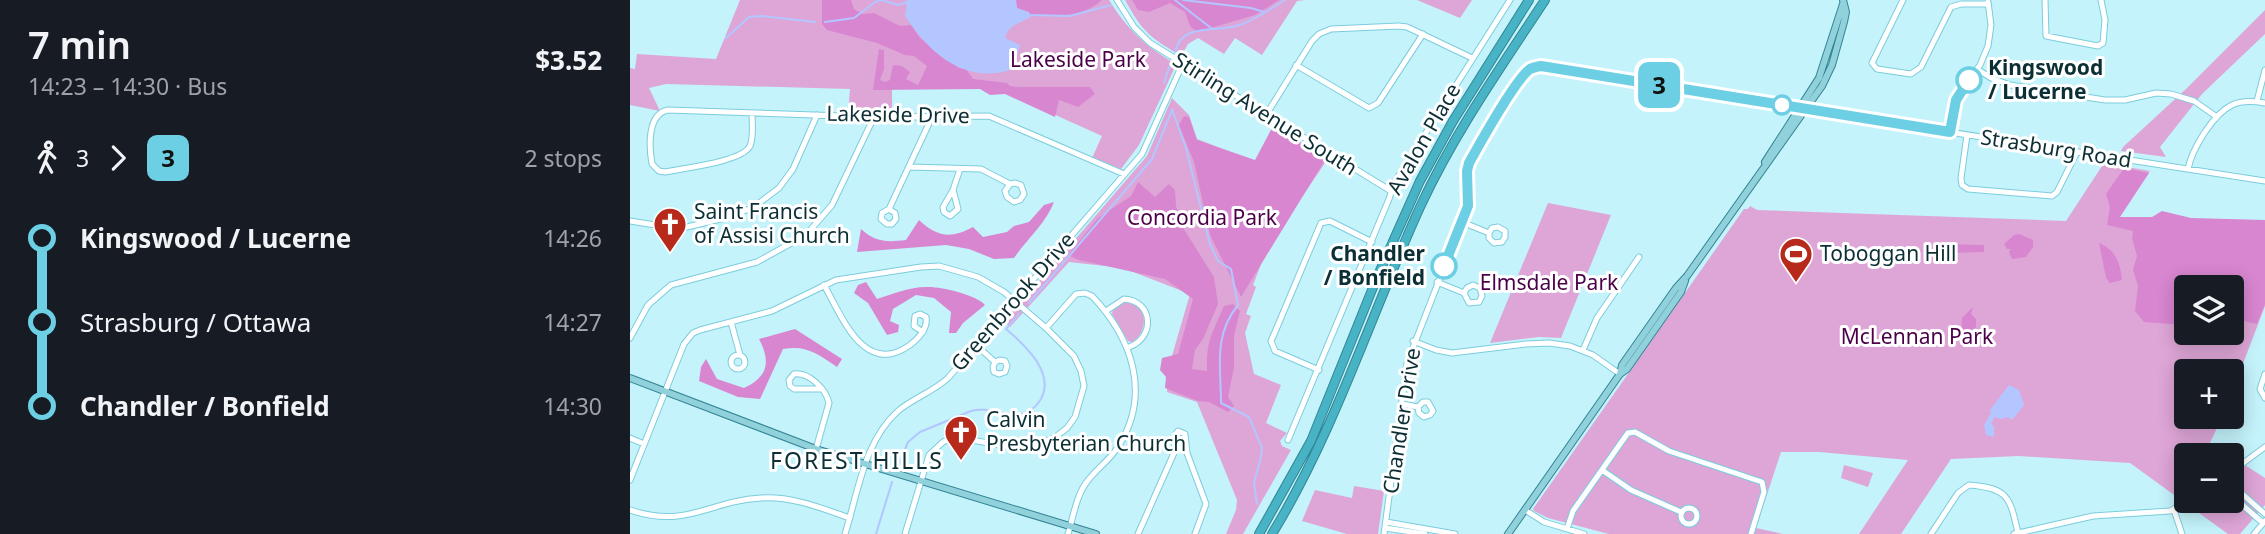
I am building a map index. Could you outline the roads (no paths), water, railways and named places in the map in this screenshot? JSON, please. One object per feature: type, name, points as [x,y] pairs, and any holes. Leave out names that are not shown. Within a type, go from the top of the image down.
[{"type":"highway","points":[[1259,534],[1311,441],[1378,275],[1420,181],[1453,121],[1529,0]]},
{"type":"highway","points":[[1272,534],[1320,446],[1387,284],[1444,159],[1489,84],[1545,0]]},
{"type":"main road","points":[[1508,534],[1681,292],[1687,276],[1832,65],[1846,12],[1843,2]]},
{"type":"main road","points":[[630,378],[816,449],[1096,534]]},
{"type":"street","name":"Stirling Avenue South","points":[[1116,0],[1145,39],[1391,191]]},
{"type":"street","name":"Avalon Place","points":[[1288,440],[1391,191],[1510,0]]},
{"type":"street","points":[[1903,0],[1872,63],[1877,69],[1911,74],[1921,67],[1951,8],[1961,4],[1988,2],[1990,36],[1977,69],[1956,100],[1950,132]]},
{"type":"street","points":[[2045,0],[2046,36],[2098,46],[2103,43],[2105,36],[2101,0]]},
{"type":"street","points":[[1266,115],[1312,41],[1319,34],[1331,29],[1399,26],[1423,34],[1472,58]]},
{"type":"street","points":[[1296,65],[1369,108],[1378,103],[1423,34]]},
{"type":"street","name":"Greenbrook Drive","points":[[845,534],[875,441],[889,420],[941,384],[1142,155],[1183,63]]},
{"type":"street","name":"Chandler Drive","points":[[1385,528],[1407,363],[1413,341],[1470,200],[1469,165],[1493,123],[1532,67],[1556,69]]},
{"type":"street","name":"Strasburg Road","points":[[1556,69],[2265,181]]},
{"type":"street","points":[[1977,69],[2010,85],[2105,100],[2125,100],[2156,93],[2171,94],[2194,101],[2217,117]]},
{"type":"street","points":[[2257,101],[2265,70]]},
{"type":"street","points":[[2188,169],[2195,148],[2217,117],[2240,102],[2265,103]]},
{"type":"street","name":"Lakeside Drive","points":[[752,113],[751,143],[739,156],[665,172],[655,168],[651,157],[653,123],[661,112],[668,110],[874,117],[989,116],[1124,174]]},
{"type":"street","points":[[630,221],[674,228],[687,227],[730,218],[754,206],[769,197],[786,181],[817,114]]},
{"type":"street","points":[[630,338],[648,305],[671,285],[757,262],[806,235],[838,195],[874,117]]},
{"type":"street","points":[[889,209],[932,117]]},
{"type":"street","points":[[1967,135],[1961,178],[1962,185],[1968,189],[2052,196],[2057,192],[2077,152]]},
{"type":"street","points":[[910,167],[981,169],[1010,184]]},
{"type":"street","points":[[953,190],[960,169]]},
{"type":"street","points":[[1319,370],[1275,351],[1271,341],[1321,223],[1330,221],[1371,242]]},
{"type":"street","points":[[1462,222],[1489,233]]},
{"type":"street","points":[[1583,351],[1597,318],[1639,257]]},
{"type":"street","points":[[630,480],[687,338],[700,330],[772,311],[824,285],[848,277],[939,266],[978,277],[1015,301],[1074,356],[1084,386],[1079,408],[1067,428],[1044,443],[1031,447],[1016,447],[952,438],[935,447],[929,455],[905,534]]},
{"type":"street","points":[[1437,282],[1464,293]]},
{"type":"street","points":[[824,285],[851,334],[868,349],[877,353],[894,352],[909,345],[923,332]]},
{"type":"street","points":[[1046,328],[1071,298],[1080,292],[1092,296],[1120,330],[1129,347],[1135,386],[1131,419],[1117,449],[1085,484],[1068,534]]},
{"type":"street","points":[[1106,311],[1124,299],[1133,301],[1144,309],[1148,319],[1146,331],[1139,342],[1129,347]]},
{"type":"street","points":[[732,322],[740,355]]},
{"type":"street","points":[[1413,341],[1452,353],[1549,343],[1583,351],[1620,374]]},
{"type":"street","points":[[977,346],[995,362]]},
{"type":"street","points":[[816,449],[829,403],[822,389],[800,373],[794,374],[789,380],[794,389],[822,389]]},
{"type":"street","points":[[2265,374],[2260,389],[2265,398]]},
{"type":"street","points":[[1402,404],[1418,407]]},
{"type":"street","points":[[1138,534],[1174,453],[1178,431],[1185,434],[1187,453],[1206,504],[1195,534]]},
{"type":"street","points":[[1567,529],[1573,511],[1628,433],[1635,432],[1668,451],[1757,479],[1765,488],[1751,534]]},
{"type":"street","points":[[630,438],[644,444]]},
{"type":"street","points":[[2244,462],[2265,447]]},
{"type":"street","points":[[1174,453],[1187,453]]},
{"type":"street","points":[[1602,470],[1631,490],[1681,512]]},
{"type":"street","points":[[1931,534],[1958,493],[1969,485],[2007,496],[2011,503],[2016,534],[2093,516],[2174,510]]},
{"type":"street","points":[[2244,495],[2265,514]]},
{"type":"street","points":[[630,510],[645,515],[673,518],[739,501],[774,498],[797,501],[850,518]]},
{"type":"street","points":[[2244,506],[2264,522],[2254,534]]},
{"type":"street","points":[[1525,510],[1544,522],[1584,534]]},
{"type":"street","points":[[2175,513],[2182,534]]},
{"type":"street","points":[[1385,528],[1425,534]]},
{"type":"street","points":[[1385,528],[1455,534]]},
{"type":"water","points":[[907,0],[1016,0],[1017,8],[1029,12],[1031,17],[1012,27],[1005,38],[1020,45],[1013,69],[980,73],[950,63],[925,42],[905,16]]},
{"type":"water","points":[[2009,385],[2019,390],[2024,405],[2012,420],[2009,417],[1995,417],[1991,424],[1994,426],[1994,437],[1986,435],[1984,425],[1990,410]]},
{"type":"waterway","points":[[825,22],[854,18],[875,2],[882,0],[898,5],[907,2]]},
{"type":"waterway","points":[[1175,0],[1211,28]]},
{"type":"waterway","points":[[1183,0],[1264,12]]},
{"type":"waterway","points":[[1175,52],[1178,43],[1191,33],[1242,24],[1285,0]]},
{"type":"waterway","points":[[1031,15],[1070,16],[1111,5]]},
{"type":"waterway","points":[[726,38],[749,17],[815,22]]},
{"type":"waterway","points":[[1164,83],[1171,62]]},
{"type":"waterway","points":[[1172,109],[1186,148],[1210,244],[1218,261],[1231,269],[1238,305],[1230,317],[1222,340],[1221,403],[1249,417],[1262,448],[1254,483],[1257,504]]},
{"type":"waterway","points":[[1029,303],[1152,159],[1172,110]]},
{"type":"waterway","points":[[899,464],[908,442],[920,432],[971,411],[1021,414],[1037,404],[1044,392],[1042,371],[1030,352],[1006,329],[1019,314]]},
{"type":"waterway","points":[[876,534],[892,482]]},
{"type":"place","name":"Kingswood / Lucerne","points":[[1969,80]]},
{"type":"place","name":"Saint Francis of Assisi Church","points":[[670,254]]},
{"type":"place","name":"Chandler / Bonfield","points":[[1444,266]]},
{"type":"place","name":"Toboggan Hill","points":[[1796,284]]},
{"type":"place","name":"Calvin Presbyterian Church","points":[[961,462]]},
{"type":"district","name":"FOREST HILLS","points":[[857,461]]},
{"type":"park label","name":"Lakeside Park","points":[[1078,60]]},
{"type":"park label","name":"Concordia Park","points":[[1202,218]]},
{"type":"park label","name":"Elmsdale Park","points":[[1549,283]]},
{"type":"park label","name":"McLennan Park","points":[[1917,337]]}]
